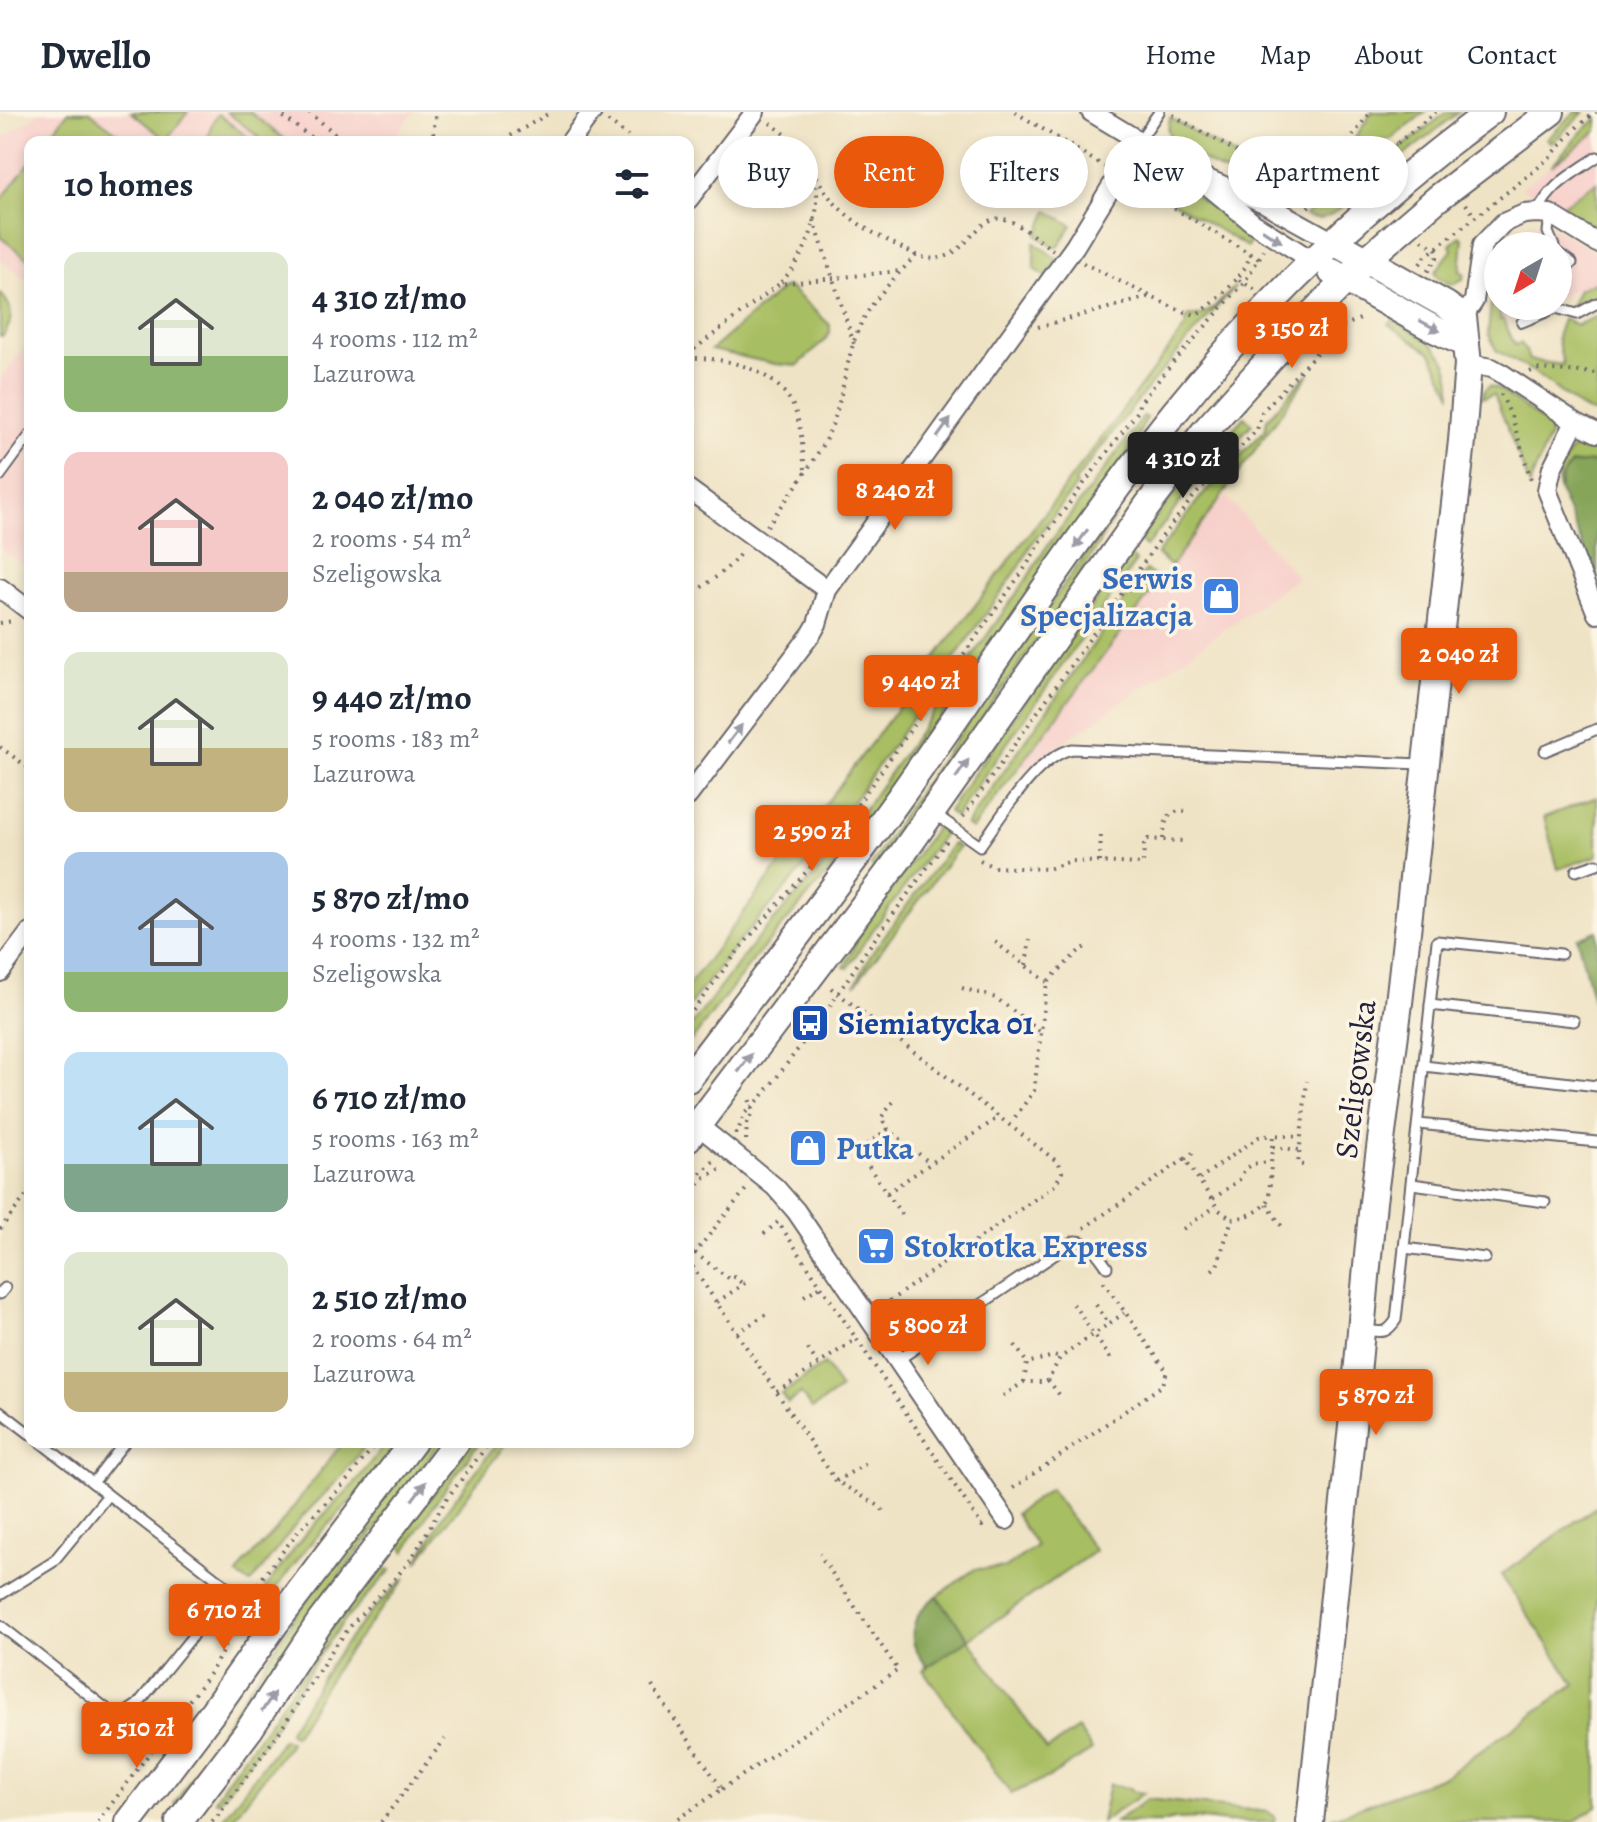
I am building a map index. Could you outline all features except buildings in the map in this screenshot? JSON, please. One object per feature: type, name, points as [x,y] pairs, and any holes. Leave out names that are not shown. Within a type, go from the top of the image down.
[{"type":"main road","points":[[694,1071],[865,844],[1092,523],[1209,372],[1313,261],[1378,201],[1490,112]]},
{"type":"main road","points":[[694,1123],[932,812],[1175,469],[1254,375],[1366,260],[1438,198],[1551,112]]},
{"type":"main road","points":[[1334,242],[1463,317]]},
{"type":"main road","points":[[1313,261],[1432,328],[1467,354]]},
{"type":"main road","name":"Szeligowska","points":[[1310,1822],[1373,1202],[1400,992],[1462,441],[1467,354],[1463,317]]},
{"type":"main road","points":[[129,1822],[408,1448]]},
{"type":"main road","points":[[179,1822],[249,1730],[320,1622],[451,1448]]},
{"type":"street","points":[[1091,112],[1131,136]]},
{"type":"street","points":[[575,136],[596,113]]},
{"type":"street","points":[[694,193],[761,116]]},
{"type":"street","points":[[1212,181],[1264,203],[1334,242]]},
{"type":"street","points":[[1212,190],[1253,223],[1313,261]]},
{"type":"street","points":[[694,788],[812,633],[827,590],[1071,251],[1104,199]]},
{"type":"street","points":[[1463,317],[1474,301],[1482,245],[1503,223],[1524,214],[1544,214],[1597,243]]},
{"type":"street","points":[[1467,354],[1597,433]]},
{"type":"street","points":[[1575,422],[1552,468],[1547,490],[1597,614]]},
{"type":"street","points":[[694,493],[827,590]]},
{"type":"street","points":[[0,588],[24,615]]},
{"type":"street","points":[[0,972],[24,940]]},
{"type":"street","points":[[694,1129],[775,1187],[796,1211],[1004,1516]]},
{"type":"lane","points":[[1142,136],[1159,112]]},
{"type":"lane","points":[[1550,232],[1543,200],[1553,187],[1597,157]]},
{"type":"lane","points":[[1522,322],[1556,308],[1577,314],[1597,303]]},
{"type":"lane","points":[[0,476],[24,443]]},
{"type":"lane","points":[[1545,751],[1597,729]]},
{"type":"lane","points":[[932,812],[980,846],[1046,762],[1072,749],[1426,765]]},
{"type":"lane","points":[[1576,871],[1597,864]]},
{"type":"lane","points":[[1361,1329],[1385,1332],[1396,1320],[1437,941],[1561,954]]},
{"type":"lane","points":[[1430,1005],[1574,1021]]},
{"type":"lane","points":[[1424,1066],[1597,1086]]},
{"type":"lane","points":[[1418,1124],[1597,1142]]},
{"type":"lane","points":[[1412,1184],[1545,1202]]},
{"type":"lane","points":[[898,1360],[1075,1241],[1083,1241],[1092,1248],[1107,1267]]},
{"type":"lane","points":[[1404,1248],[1485,1258]]},
{"type":"lane","points":[[2,1415],[24,1430]]},
{"type":"lane","points":[[48,1448],[275,1624]]},
{"type":"lane","points":[[93,1483],[120,1448]]},
{"type":"lane","points":[[0,1595],[53,1562],[108,1495]]},
{"type":"lane","points":[[0,1625],[112,1713],[125,1713],[137,1705],[191,1638],[203,1618],[218,1579]]},
{"type":"path","points":[[277,112],[309,136]]},
{"type":"path","points":[[309,112],[338,136]]},
{"type":"path","points":[[433,136],[436,112]]},
{"type":"path","points":[[510,136],[551,112]]},
{"type":"path","points":[[1015,112],[1104,167]]},
{"type":"path","points":[[1167,112],[1228,147]]},
{"type":"path","points":[[1354,136],[1370,112]]},
{"type":"path","points":[[1406,136],[1436,112]]},
{"type":"path","points":[[1415,271],[1426,256],[1542,164],[1579,125],[1596,112]]},
{"type":"path","points":[[596,113],[628,136]]},
{"type":"path","points":[[761,116],[789,136]]},
{"type":"path","points":[[818,179],[850,218],[926,259],[948,257],[987,222],[996,218],[1007,220],[1058,253],[1071,251],[1174,308],[1195,315],[1213,303],[1237,279],[1251,253]]},
{"type":"path","points":[[1466,204],[1475,217]]},
{"type":"path","points":[[694,351],[793,270],[804,251],[816,208]]},
{"type":"path","points":[[1174,208],[1259,259]]},
{"type":"path","points":[[1300,215],[1307,208]]},
{"type":"path","points":[[814,220],[854,344]]},
{"type":"path","points":[[1420,238],[1436,249],[1437,258],[1425,275]]},
{"type":"path","points":[[694,1009],[741,947],[826,849],[1039,544],[1138,411],[1139,404],[1244,283],[1267,247]]},
{"type":"path","points":[[694,592],[735,560],[805,472],[829,431],[857,334],[871,308],[916,255]]},
{"type":"path","points":[[779,284],[901,271]]},
{"type":"path","points":[[1251,273],[1259,278]]},
{"type":"path","points":[[1237,279],[1258,291]]},
{"type":"path","points":[[1012,334],[1151,296]]},
{"type":"path","points":[[736,1133],[750,1107],[761,1098],[839,995],[866,951],[1180,514],[1257,430],[1262,412],[1340,327],[1373,313]]},
{"type":"path","points":[[694,356],[756,370],[782,390],[794,407],[805,472]]},
{"type":"path","points":[[1528,374],[1537,369],[1597,373]]},
{"type":"path","points":[[1500,384],[1501,395],[1512,418],[1535,489]]},
{"type":"path","points":[[1138,411],[1148,409]]},
{"type":"path","points":[[0,623],[24,615]]},
{"type":"path","points":[[0,747],[24,765]]},
{"type":"path","points":[[1163,839],[1170,814],[1188,812]]},
{"type":"path","points":[[1100,862],[1101,830]]},
{"type":"path","points":[[973,855],[993,867],[1048,869],[1071,861],[1143,864],[1148,839],[1182,841]]},
{"type":"path","points":[[1026,966],[1030,940]]},
{"type":"path","points":[[995,942],[1047,982]]},
{"type":"path","points":[[1015,1117],[1034,1091],[1047,982],[1082,948],[1086,948]]},
{"type":"path","points":[[831,988],[1059,1163],[1062,1172],[1055,1185],[880,1308]]},
{"type":"path","points":[[962,988],[996,998],[1041,1032]]},
{"type":"path","points":[[1303,1165],[1298,1164],[1307,1081]]},
{"type":"path","points":[[746,1140],[747,1123],[753,1112],[749,1095]]},
{"type":"path","points":[[740,1102],[750,1107]]},
{"type":"path","points":[[893,1102],[881,1118],[888,1129],[930,1163]]},
{"type":"path","points":[[887,1193],[999,1117]]},
{"type":"path","points":[[888,1129],[858,1151],[904,1218]]},
{"type":"path","points":[[1232,1219],[1247,1216],[1267,1204],[1273,1135]]},
{"type":"path","points":[[1199,1179],[1259,1137],[1301,1137]]},
{"type":"path","points":[[1272,1147],[1299,1150]]},
{"type":"path","points":[[1084,1228],[1194,1152]]},
{"type":"path","points":[[1185,1159],[1216,1206],[1232,1219]]},
{"type":"path","points":[[695,1177],[714,1161]]},
{"type":"path","points":[[1213,1199],[1239,1180],[1252,1164],[1270,1162]]},
{"type":"path","points":[[694,1191],[705,1177],[723,1169]]},
{"type":"path","points":[[717,1302],[744,1284],[734,1277],[731,1280],[695,1253],[747,1188]]},
{"type":"path","points":[[0,1229],[24,1199]]},
{"type":"path","points":[[1267,1204],[1284,1230]]},
{"type":"path","points":[[1183,1229],[1216,1206]]},
{"type":"path","points":[[1212,1270],[1217,1266],[1232,1219]]},
{"type":"path","points":[[764,1234],[778,1222],[982,1526],[1004,1516]]},
{"type":"path","points":[[694,1269],[836,1481],[879,1506],[886,1514]]},
{"type":"path","points":[[1013,1488],[1163,1385],[1167,1371],[1102,1280]]},
{"type":"path","points":[[804,1296],[821,1286]]},
{"type":"path","points":[[1073,1304],[1113,1362]]},
{"type":"path","points":[[1096,1305],[1109,1324]]},
{"type":"path","points":[[1003,1396],[1024,1382],[1048,1380],[1060,1358],[1124,1313]]},
{"type":"path","points":[[737,1333],[766,1314]]},
{"type":"path","points":[[777,1392],[856,1339]]},
{"type":"path","points":[[1015,1345],[1027,1363],[1024,1382]]},
{"type":"path","points":[[808,1349],[818,1364]]},
{"type":"path","points":[[1027,1363],[1054,1356],[1060,1358]]},
{"type":"path","points":[[1048,1380],[1062,1398]]},
{"type":"path","points":[[251,1594],[300,1529],[345,1483],[372,1448]]},
{"type":"path","points":[[215,1820],[280,1731],[333,1649],[412,1558],[445,1501],[485,1448]]},
{"type":"path","points":[[836,1481],[867,1463]]},
{"type":"path","points":[[673,1822],[898,1670],[819,1554]]},
{"type":"path","points":[[98,1822],[212,1670],[240,1608]]},
{"type":"path","points":[[652,1686],[722,1789]]},
{"type":"path","points":[[381,1822],[445,1739]]},
{"type":"shaded area","points":[[41,112],[414,112],[396,136],[24,136],[24,278],[0,260],[0,140]]},
{"type":"shaded area","points":[[1597,131],[1597,182],[1558,208],[1521,188]]},
{"type":"shaded area","points":[[1541,224],[1561,232],[1508,232]]},
{"type":"shaded area","points":[[1572,239],[1597,254],[1597,281],[1572,291]]},
{"type":"shaded area","points":[[24,348],[24,566],[0,548],[0,380]]},
{"type":"shaded area","points":[[1225,495],[1298,578],[1026,769],[1021,765]]},
{"type":"green space","points":[[68,112],[90,112],[121,136],[50,136]]},
{"type":"green space","points":[[131,112],[188,112],[169,136],[161,136]]},
{"type":"green space","points":[[227,112],[250,112],[280,136],[257,136]]},
{"type":"green space","points":[[1372,112],[1425,112],[1395,136],[1356,136]]},
{"type":"green space","points":[[1447,112],[1459,112],[1408,152],[1408,143]]},
{"type":"green space","points":[[1575,112],[1584,112],[1552,143],[1547,139]]},
{"type":"green space","points":[[218,114],[246,136],[209,136]]},
{"type":"green space","points":[[1170,118],[1200,136],[1170,136]]},
{"type":"green space","points":[[1597,119],[1597,131],[1551,166],[1585,128]]},
{"type":"green space","points":[[1212,143],[1228,152],[1228,174],[1212,165]]},
{"type":"green space","points":[[24,170],[24,255],[0,237],[0,201]]},
{"type":"green space","points":[[1597,182],[1597,234],[1558,208]]},
{"type":"green space","points":[[1212,207],[1253,238],[1247,247],[1183,208]]},
{"type":"green space","points":[[1314,208],[1340,208],[1326,217],[1305,215]]},
{"type":"green space","points":[[1048,211],[1072,225],[1055,248],[1037,236]]},
{"type":"green space","points":[[1460,236],[1463,239],[1460,272],[1464,273],[1463,279],[1452,285],[1437,277],[1435,272],[1452,250],[1450,245]]},
{"type":"green space","points":[[1034,242],[1058,260],[1046,277],[1034,268]]},
{"type":"green space","points":[[1597,281],[1597,296],[1579,308],[1572,304],[1579,289]]},
{"type":"green space","points":[[789,287],[830,325],[830,333],[824,341],[797,366],[711,350],[783,288]]},
{"type":"green space","points":[[1235,287],[1152,383],[1075,482],[1077,485],[1030,546],[1022,563],[809,862],[740,940],[694,999],[694,978],[1186,326],[1186,319],[1208,311]]},
{"type":"green space","points":[[0,293],[8,303],[11,314],[3,336],[0,336]]},
{"type":"green space","points":[[1597,316],[1597,414],[1581,408],[1532,371],[1496,350],[1488,333],[1489,320],[1503,320],[1515,345],[1521,343],[1529,360],[1563,365],[1557,337],[1563,320],[1577,325]]},
{"type":"green space","points":[[1393,320],[1435,347],[1447,366],[1451,393],[1431,353],[1388,324]]},
{"type":"green space","points":[[1309,374],[1171,566],[1157,554],[1200,498],[1265,430],[1267,419]]},
{"type":"green space","points":[[1489,386],[1498,388],[1550,427],[1550,436],[1530,486],[1494,394],[1482,398]]},
{"type":"green space","points":[[1144,416],[1147,418],[1131,448],[838,862],[758,954],[694,1037],[694,1022],[757,939],[837,848],[1045,549]]},
{"type":"green space","points":[[1244,417],[1252,424],[1189,491],[1146,547],[1141,542],[1141,536],[1183,483]]},
{"type":"green space","points":[[1586,443],[1597,446],[1597,462],[1571,464],[1562,477],[1559,490],[1559,475],[1564,460],[1573,449]]},
{"type":"green space","points":[[1597,462],[1597,579],[1559,490],[1562,477],[1571,464]]},
{"type":"green space","points":[[1114,514],[1067,597],[875,869],[871,866],[904,813]]},
{"type":"green space","points":[[1129,556],[1136,561],[955,817],[948,811]]},
{"type":"green space","points":[[1146,570],[1160,581],[972,829],[966,825]]},
{"type":"green space","points":[[1597,797],[1597,856],[1558,869],[1544,817]]},
{"type":"green space","points":[[937,826],[945,832],[848,968],[844,967],[863,929]]},
{"type":"green space","points":[[953,843],[959,847],[855,985],[871,954]]},
{"type":"green space","points":[[1597,931],[1597,1007],[1595,1008],[1577,938]]},
{"type":"green space","points":[[824,1364],[841,1389],[812,1409],[801,1394],[788,1403],[781,1394]]},
{"type":"green space","points":[[338,1448],[363,1448],[301,1518],[251,1583],[237,1575]]},
{"type":"green space","points":[[381,1448],[393,1448],[361,1490],[309,1545],[274,1591],[259,1596],[306,1533],[355,1483]]},
{"type":"green space","points":[[422,1448],[436,1448],[303,1624],[255,1701],[177,1805],[175,1803],[297,1613]]},
{"type":"green space","points":[[468,1448],[476,1448],[433,1506],[405,1552],[401,1544],[404,1533]]},
{"type":"green space","points":[[493,1448],[503,1448],[417,1563],[445,1512]]},
{"type":"green space","points":[[1050,1489],[1095,1551],[969,1639],[937,1596],[975,1569],[1005,1568],[1036,1546],[1015,1514]]},
{"type":"green space","points":[[1597,1506],[1597,1806],[1574,1822],[1328,1822],[1328,1819],[1445,1776],[1575,1684],[1501,1575]]},
{"type":"green space","points":[[382,1568],[391,1570],[345,1620],[268,1736],[219,1802],[215,1800],[335,1624],[373,1573]]},
{"type":"green space","points":[[406,1578],[340,1662],[294,1736],[289,1730],[333,1662],[370,1614]]},
{"type":"green space","points":[[937,1596],[969,1639],[927,1667],[915,1648],[913,1630],[922,1610]]},
{"type":"green space","points":[[969,1639],[1047,1750],[1078,1729],[1092,1750],[1051,1776],[1011,1794],[923,1670]]},
{"type":"green space","points":[[283,1739],[290,1742],[288,1746],[230,1822],[220,1822]]},
{"type":"green space","points":[[1109,1784],[1144,1793],[1101,1822]]},
{"type":"green space","points":[[1147,1799],[1269,1812],[1275,1818],[1274,1822],[1195,1818],[1115,1822]]},
{"type":"place","name":"Serwis Specjalizacja","points":[[1221,596]]},
{"type":"place","name":"Siemiatycka 01","points":[[810,1023]]},
{"type":"place","name":"Putka","points":[[808,1148]]},
{"type":"place","name":"Stokrotka Express","points":[[876,1246]]}]
